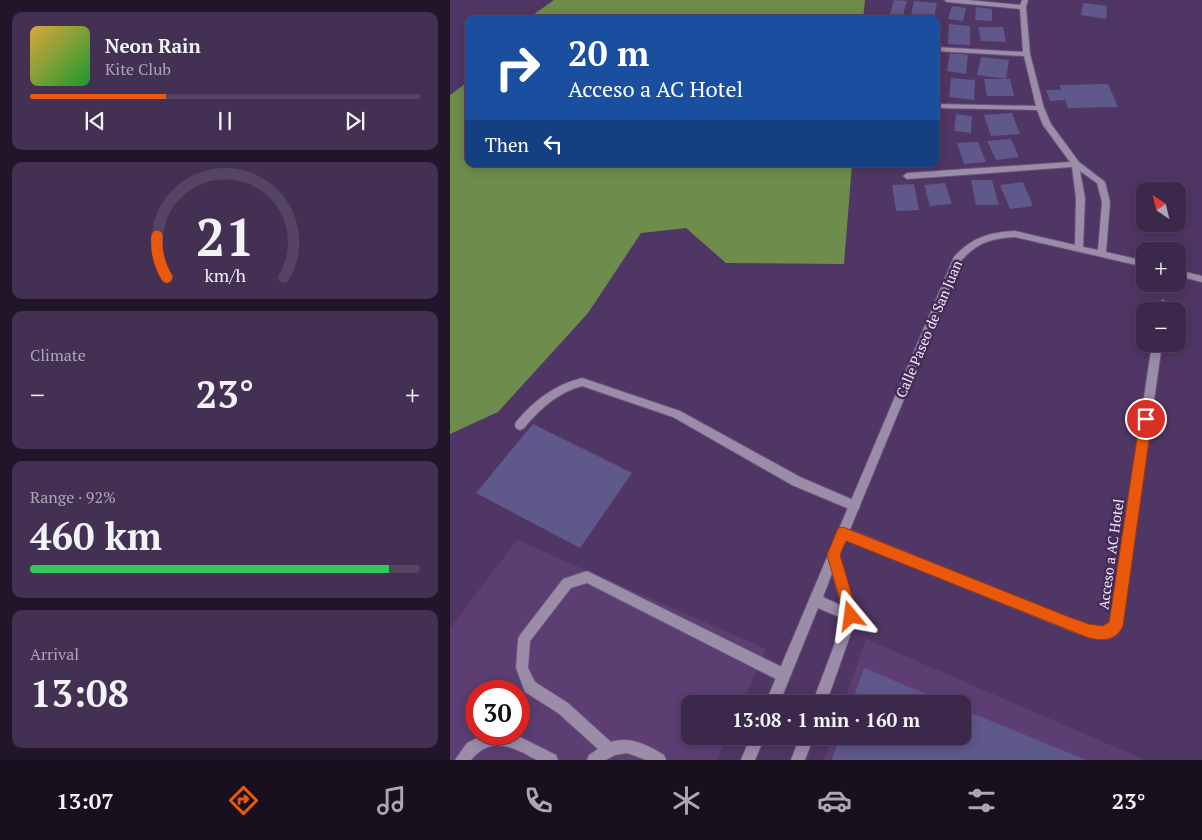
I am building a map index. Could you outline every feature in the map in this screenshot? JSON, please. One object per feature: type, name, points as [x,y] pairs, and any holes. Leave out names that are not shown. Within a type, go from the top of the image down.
[{"type":"street","points":[[948,0],[1024,3],[1027,54],[1040,108],[1047,125],[1076,164],[1102,182],[1106,202],[1102,252]]},
{"type":"street","points":[[940,49],[1027,54]]},
{"type":"street","points":[[940,106],[1040,108]]},
{"type":"street","points":[[907,176],[1076,164]]},
{"type":"street","points":[[1076,164],[1075,174],[1080,191],[1081,209],[1079,247]]},
{"type":"street","name":"Calle Paseo de San Juan","points":[[776,695],[957,259],[966,247],[980,239],[997,234],[1015,234],[1102,252],[1136,261]]},
{"type":"street","points":[[1186,275],[1202,279]]},
{"type":"street","name":"Acceso a AC Hotel","points":[[843,533],[1069,624],[1105,634],[1116,626],[1156,352]]},
{"type":"street","points":[[520,425],[533,409],[551,393],[567,385],[582,382],[676,414],[796,481],[854,506]]},
{"type":"street","points":[[822,695],[851,616],[833,555]]},
{"type":"street","points":[[608,749],[563,708],[530,687],[522,668],[524,639],[566,582],[587,577],[784,675]]},
{"type":"street","points":[[815,600],[851,616]]},
{"type":"street","points":[[462,760],[471,747],[492,738],[510,738],[551,760]]},
{"type":"street","points":[[594,760],[608,749],[632,745],[659,760]]},
{"type":"street","points":[[748,760],[754,745]]},
{"type":"street","points":[[798,760],[804,745]]},
{"type":"shaded area","points":[[517,540],[766,649],[746,695],[681,695],[681,745],[723,745],[717,760],[450,760],[450,628]]},
{"type":"shaded area","points":[[866,639],[1145,760],[824,760],[829,745],[971,745],[971,695],[846,695]]},
{"type":"green space","points":[[554,0],[865,0],[863,15],[533,15]]},
{"type":"green space","points":[[465,84],[465,167],[852,167],[844,264],[726,263],[686,228],[641,233],[588,313],[498,412],[450,434],[450,95]]},
{"type":"building","points":[[894,0],[907,1],[903,15],[890,14]]},
{"type":"building","points":[[914,1],[937,3],[935,15],[911,15]]},
{"type":"building","points":[[1083,3],[1107,6],[1106,19],[1081,15]]},
{"type":"building","points":[[952,6],[966,8],[963,21],[948,19]]},
{"type":"building","points":[[976,7],[992,9],[992,21],[975,20]]},
{"type":"building","points":[[949,24],[970,26],[970,45],[948,44]]},
{"type":"building","points":[[978,27],[1003,27],[1006,42],[981,41]]},
{"type":"building","points":[[950,53],[968,55],[966,74],[947,71]]},
{"type":"building","points":[[981,57],[1009,60],[1006,79],[977,75]]},
{"type":"building","points":[[951,78],[975,80],[974,100],[949,97]]},
{"type":"building","points":[[984,79],[1010,79],[1014,96],[987,96]]},
{"type":"building","points":[[1108,84],[1118,107],[1068,108],[1065,100],[1050,101],[1046,90],[1061,90],[1060,85]]},
{"type":"building","points":[[1012,113],[1020,134],[991,136],[984,115]]},
{"type":"building","points":[[956,114],[972,116],[971,133],[954,131]]},
{"type":"building","points":[[1011,139],[1019,157],[996,160],[987,141]]},
{"type":"building","points":[[978,142],[986,162],[964,164],[957,143]]},
{"type":"building","points":[[971,180],[992,180],[999,205],[976,205]]},
{"type":"building","points":[[1023,182],[1033,206],[1010,209],[1000,185]]},
{"type":"building","points":[[945,183],[952,204],[930,206],[924,185]]},
{"type":"building","points":[[914,184],[919,210],[896,211],[892,185]]},
{"type":"building","points":[[533,424],[632,473],[580,548],[476,493]]},
{"type":"building","points":[[864,668],[928,695],[854,695]]},
{"type":"building","points":[[971,713],[1086,760],[832,760],[837,745],[971,745]]},
{"type":"route","points":[[851,616],[833,555],[843,533],[1069,624],[1105,634],[1116,626],[1146,419]]}]
